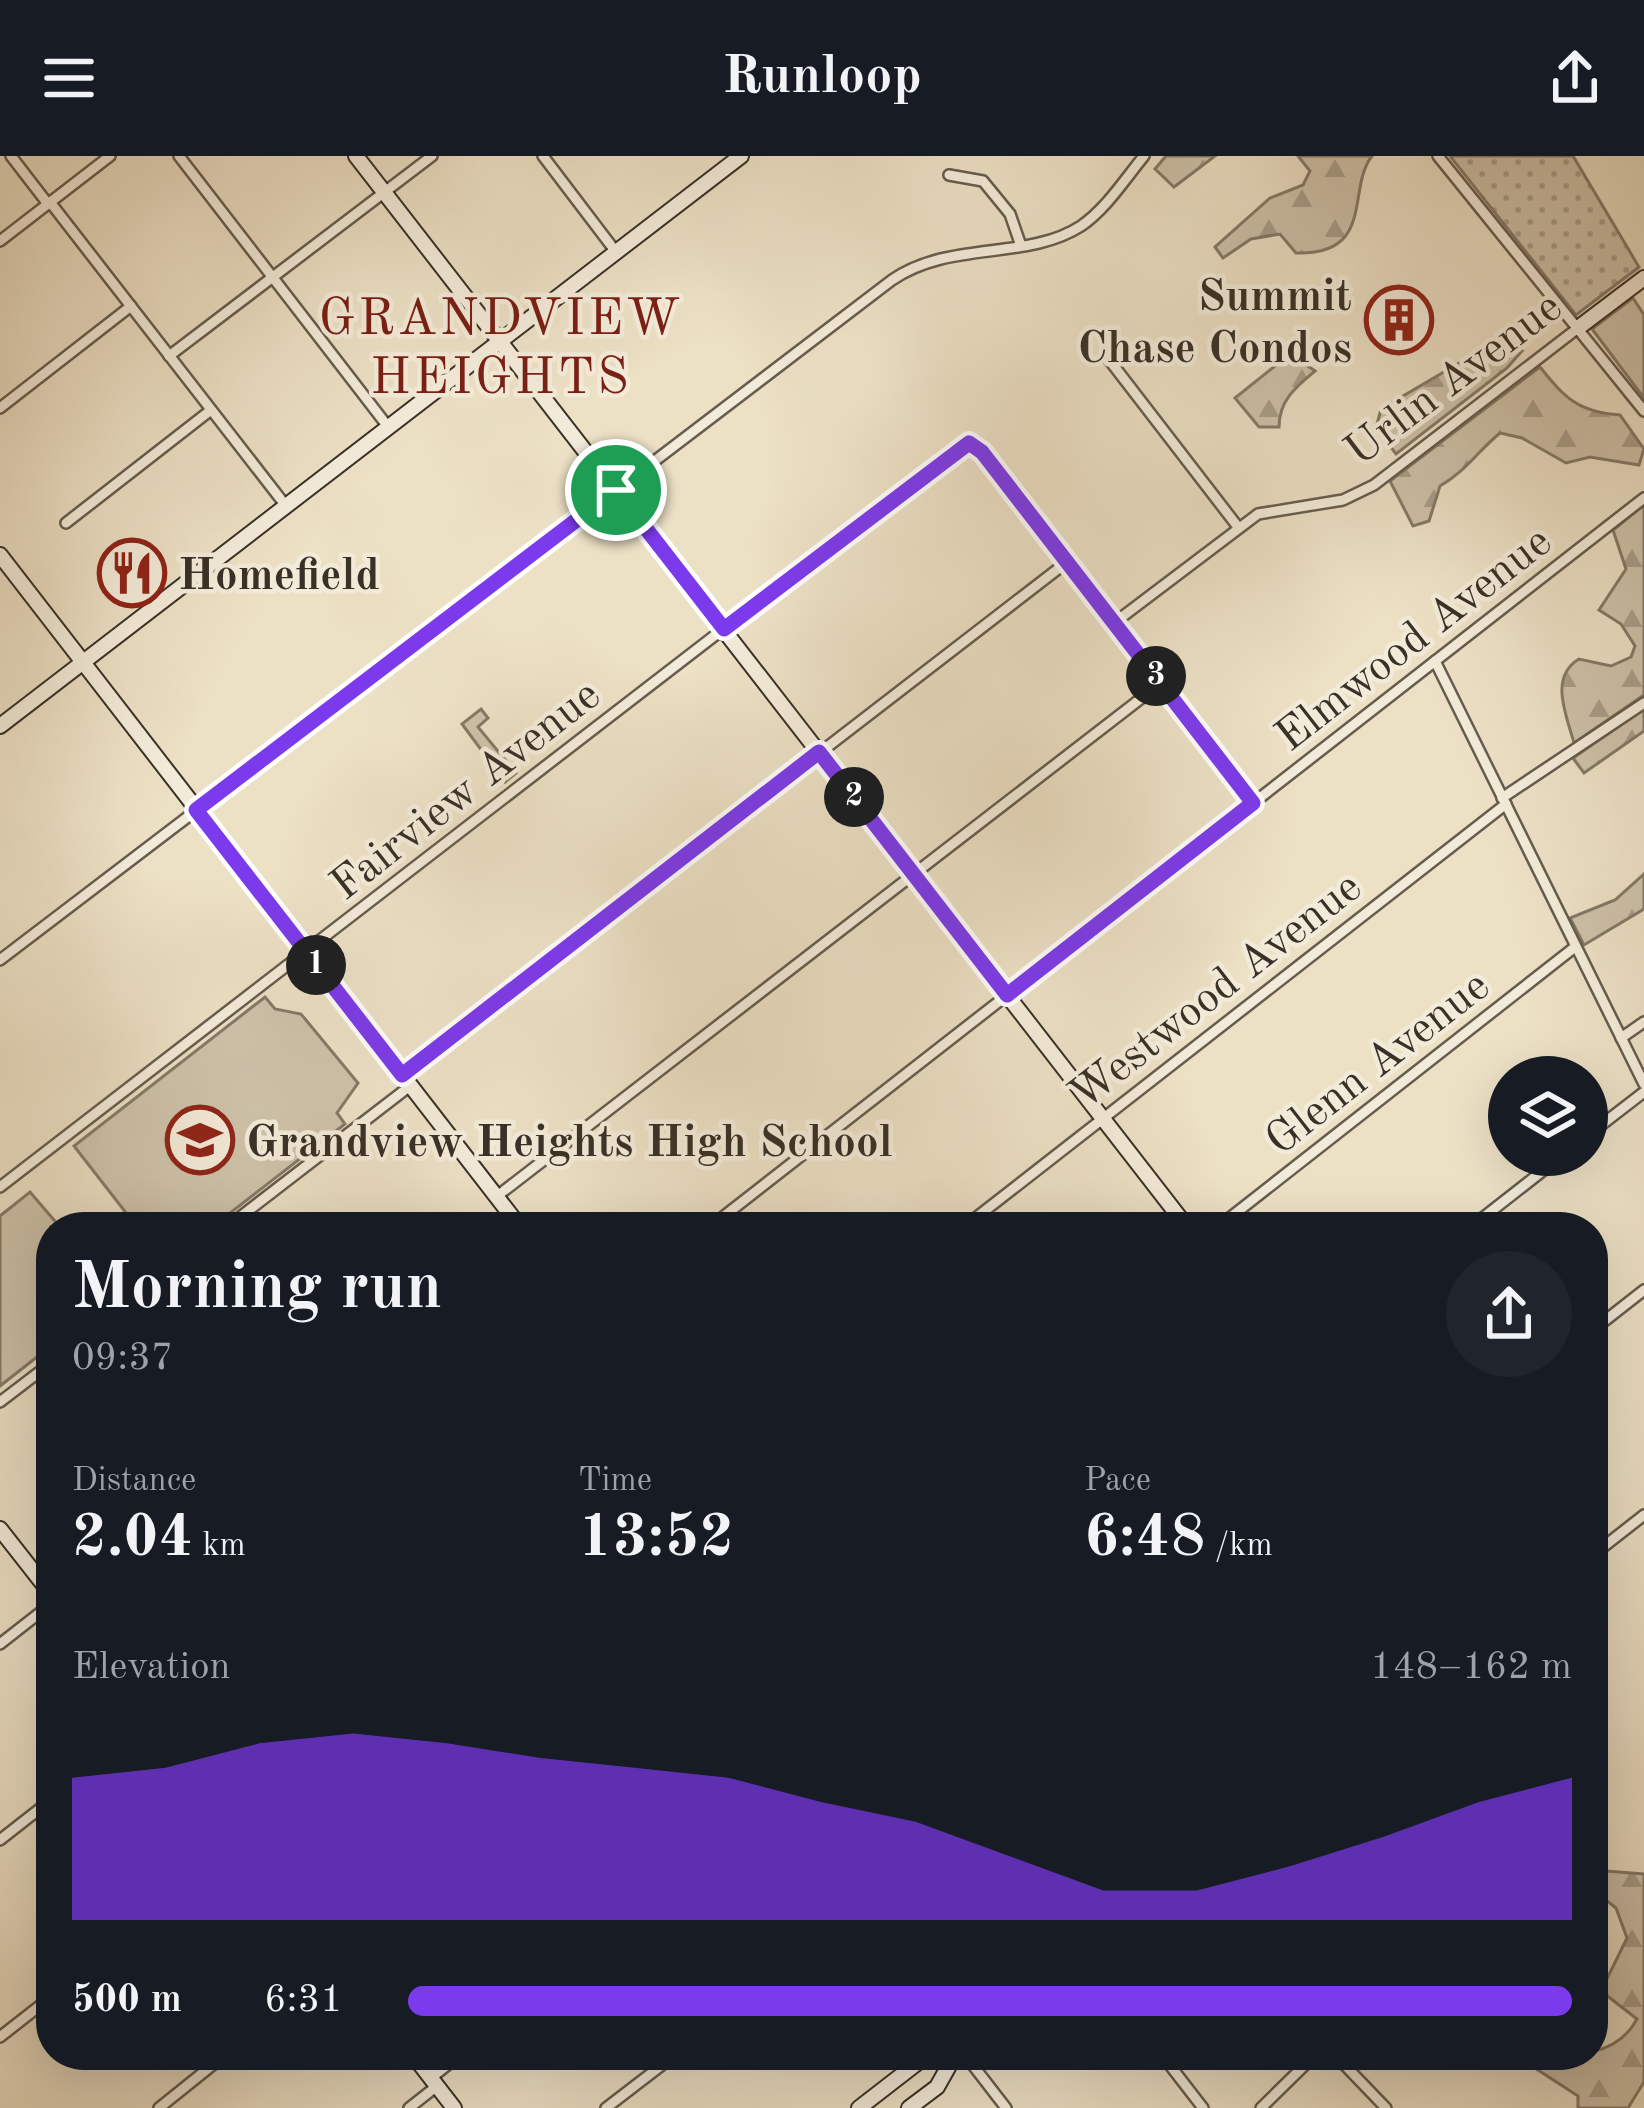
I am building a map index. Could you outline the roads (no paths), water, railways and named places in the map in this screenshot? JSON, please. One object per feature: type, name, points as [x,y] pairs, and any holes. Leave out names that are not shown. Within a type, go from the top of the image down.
[{"type":"street","points":[[11,156],[286,506]]},
{"type":"street","points":[[0,241],[110,156]]},
{"type":"street","points":[[179,156],[389,428]]},
{"type":"street","points":[[356,156],[1175,1212]]},
{"type":"street","points":[[170,356],[432,156]]},
{"type":"street","points":[[543,156],[616,252]]},
{"type":"street","points":[[0,960],[910,268],[929,259],[1069,232],[1087,221],[1144,156]]},
{"type":"street","points":[[1438,156],[1644,411]]},
{"type":"street","points":[[0,726],[501,342],[730,159]]},
{"type":"street","points":[[949,175],[983,181],[1010,214],[1020,243]]},
{"type":"street","name":"Urlin Avenue","points":[[1114,622],[1238,527],[1272,508],[1332,502],[1374,485],[1644,278]]},
{"type":"street","points":[[0,408],[131,307]]},
{"type":"street","points":[[1107,358],[1238,527]]},
{"type":"street","points":[[66,524],[211,410]]},
{"type":"street","name":"Fairview Avenue","points":[[0,1187],[969,443],[1067,562]]},
{"type":"street","name":"Elmwood Avenue","points":[[729,1212],[1644,498]]},
{"type":"street","points":[[245,1212],[819,752],[1067,562],[1253,803]]},
{"type":"street","points":[[3,565],[505,1212]]},
{"type":"street","points":[[1436,661],[1644,1088],[1608,1118]]},
{"type":"street","points":[[496,1197],[1161,683]]},
{"type":"street","name":"Westwood Avenue","points":[[983,1212],[1504,801],[1644,703]]},
{"type":"street","name":"Glenn Avenue","points":[[1237,1212],[1575,947]]},
{"type":"street","points":[[1621,1038],[1644,1022]]},
{"type":"street","points":[[1490,1212],[1536,1176]]},
{"type":"street","points":[[1608,1318],[1644,1290]]},
{"type":"street","points":[[0,1402],[36,1374]]},
{"type":"street","points":[[1608,1543],[1644,1515]]},
{"type":"street","points":[[0,1528],[36,1571]]},
{"type":"street","points":[[0,1643],[36,1615]]},
{"type":"street","points":[[0,1840],[36,1812]]},
{"type":"street","points":[[0,2037],[36,2009]]},
{"type":"street","points":[[159,2108],[206,2070]]},
{"type":"street","points":[[425,2070],[454,2108]]},
{"type":"street","points":[[409,2108],[446,2070]]},
{"type":"street","points":[[606,2108],[655,2070]]},
{"type":"street","points":[[859,2108],[907,2070]]},
{"type":"street","points":[[909,2108],[937,2087],[947,2070]]},
{"type":"street","points":[[977,2070],[1006,2108]]},
{"type":"street","points":[[1174,2070],[1203,2108]]},
{"type":"street","points":[[1261,2108],[1300,2070]]},
{"type":"street","points":[[1349,2070],[1386,2108]]},
{"type":"place","name":"Summit Chase Condos","points":[[1399,320]]},
{"type":"place","name":"Homefield","points":[[132,573]]},
{"type":"place","name":"Grandview Heights High School","points":[[200,1140]]},
{"type":"district","name":"GRANDVIEW HEIGHTS","points":[[501,345]]}]
